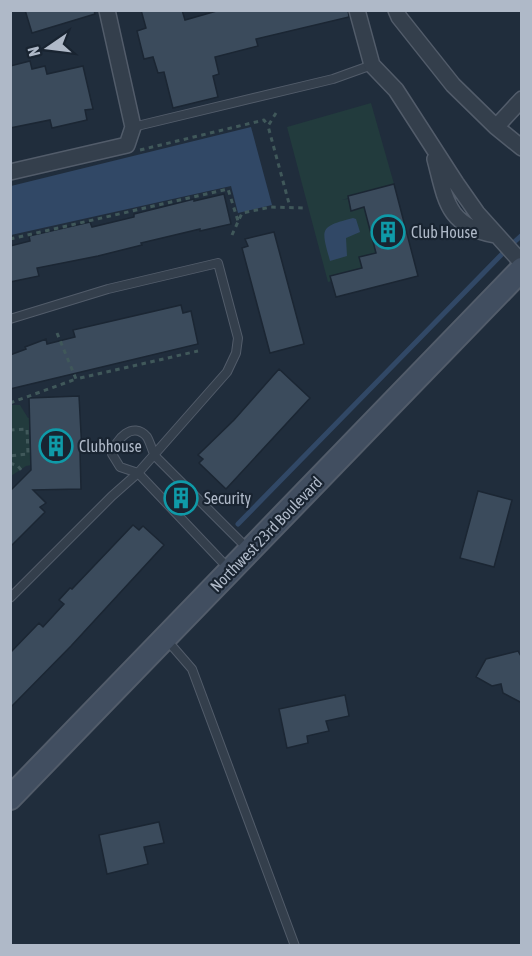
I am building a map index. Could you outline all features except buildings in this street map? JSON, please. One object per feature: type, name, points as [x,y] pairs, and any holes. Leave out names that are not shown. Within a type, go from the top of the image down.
[{"type":"street","points":[[10,172],[127,145],[133,128],[107,10]]},
{"type":"street","points":[[357,10],[372,65],[396,90],[456,183],[495,236],[522,263]]},
{"type":"street","points":[[396,10],[399,17],[453,85],[496,127],[522,148]]},
{"type":"street","points":[[496,127],[522,99]]},
{"type":"street","name":"Northwest 23rd Boulevard","points":[[10,798],[522,269]]},
{"type":"lane","points":[[133,128],[333,78],[372,65]]},
{"type":"lane","points":[[10,319],[108,289],[218,263],[238,338],[236,353],[227,372],[155,456],[10,598]]},
{"type":"lane","points":[[231,570],[138,473],[120,467],[112,454],[115,443],[124,433],[136,431],[146,436],[155,456],[249,550]]},
{"type":"lane","points":[[165,638],[192,669],[295,945]]},
{"type":"path","points":[[276,113],[268,126],[290,207]]},
{"type":"path","points":[[10,239],[228,189],[238,221]]},
{"type":"path","points":[[232,235],[243,213],[271,207],[305,208]]},
{"type":"path","points":[[57,333],[76,379]]},
{"type":"path","points":[[10,403],[76,379],[198,351]]},
{"type":"path","points":[[10,430],[27,429],[28,454],[10,456]]},
{"type":"path","points":[[10,463],[18,466],[22,471]]},
{"type":"green space","points":[[371,103],[394,184],[342,200],[348,199],[352,211],[364,207],[376,253],[359,257],[362,268],[331,276],[332,281],[328,282],[287,127]]},
{"type":"green space","points":[[20,405],[28,418],[35,418],[36,426],[29,427],[31,457],[38,464],[26,466],[11,476],[11,407]]},
{"type":"water","points":[[251,127],[272,205],[238,213],[231,186],[11,235],[11,186]]},
{"type":"water","points":[[356,219],[360,232],[346,238],[347,256],[330,261],[325,242],[325,230],[334,224]]},
{"type":"waterway","points":[[511,245],[522,235]]},
{"type":"waterway","points":[[238,524],[504,252]]},
{"type":"place","name":"Club House","points":[[388,232]]},
{"type":"place","name":"Clubhouse","points":[[56,446]]},
{"type":"place","name":"Security","points":[[181,498]]}]
